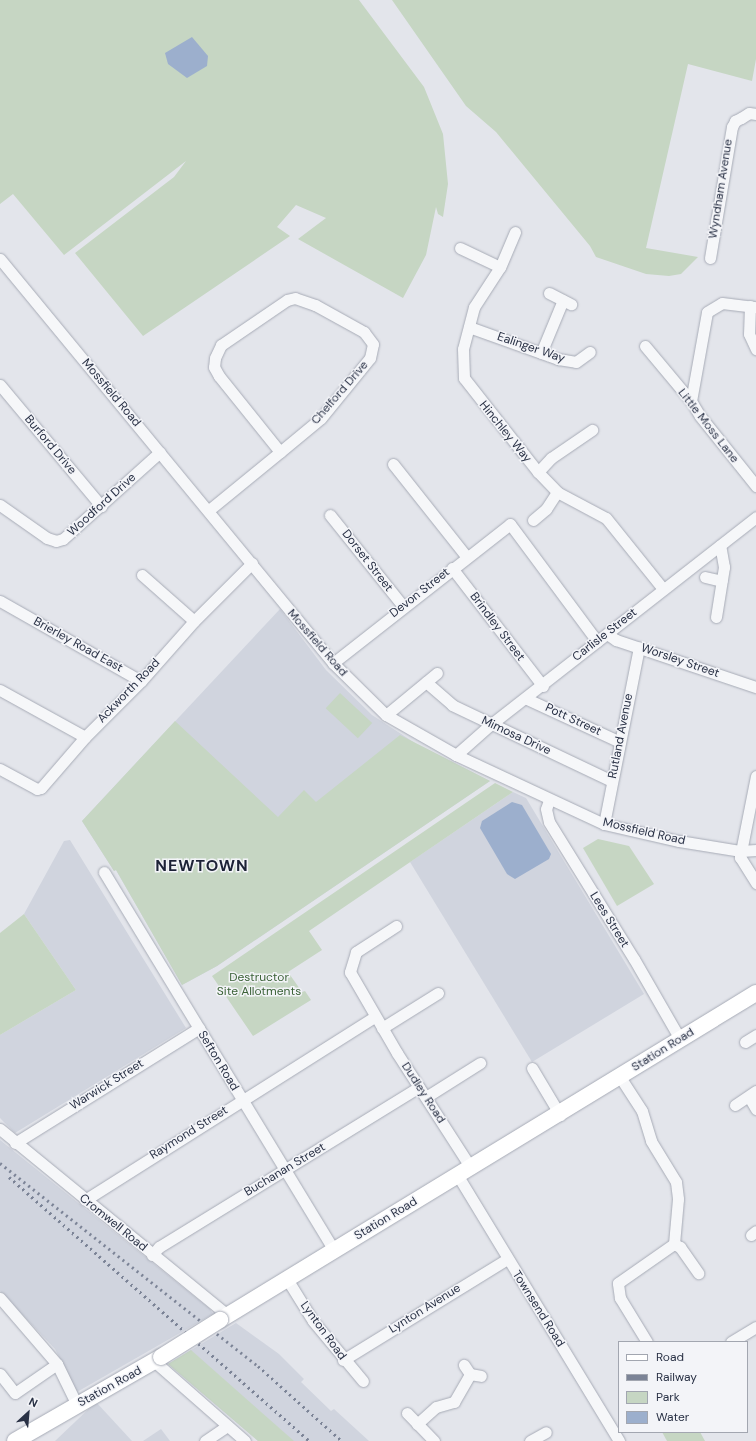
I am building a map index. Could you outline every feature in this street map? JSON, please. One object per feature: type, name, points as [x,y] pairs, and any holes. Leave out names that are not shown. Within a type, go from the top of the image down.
[{"type":"main road","name":"Station Road","points":[[15,1441],[158,1359],[334,1250],[560,1115],[756,993]]},
{"type":"street","name":"Wyndham Avenue","points":[[710,258],[732,128],[735,121],[740,118],[749,113],[756,114]]},
{"type":"street","name":"Hinchley Way","points":[[515,232],[500,267],[477,301],[463,353],[464,378],[538,472],[557,492],[606,518],[663,589]]},
{"type":"street","points":[[460,248],[500,267]]},
{"type":"street","name":"Mossfield Road","points":[[0,259],[209,510],[332,663],[386,715],[456,755],[549,800],[604,824],[741,851],[756,850]]},
{"type":"street","points":[[541,353],[567,302],[549,293]]},
{"type":"street","name":"Chelford Drive","points":[[209,510],[280,452],[321,418],[370,358],[373,350],[370,337],[364,332],[315,305],[295,298],[287,300],[221,345],[214,358],[214,367],[218,376],[280,452]]},
{"type":"street","points":[[691,401],[707,312],[722,303],[753,306],[748,334],[756,349]]},
{"type":"street","name":"Ealinger Way","points":[[469,327],[558,359],[581,365],[590,352]]},
{"type":"street","name":"Little Moss Lane","points":[[645,346],[691,401],[700,416],[756,486]]},
{"type":"street","name":"Burford Drive","points":[[0,384],[101,506]]},
{"type":"street","points":[[538,472],[551,458],[592,430]]},
{"type":"street","name":"Woodford Drive","points":[[0,505],[39,533],[56,541],[71,533],[160,452]]},
{"type":"street","points":[[393,464],[466,556]]},
{"type":"street","points":[[744,472],[756,474]]},
{"type":"street","points":[[533,520],[546,509],[557,492]]},
{"type":"street","name":"Dorset Street","points":[[330,515],[403,606]]},
{"type":"street","name":"Carlisle Street","points":[[456,755],[490,725],[543,686],[597,641],[756,517]]},
{"type":"street","name":"Devon Street","points":[[332,663],[466,556],[510,524],[597,641]]},
{"type":"street","points":[[716,617],[724,567],[720,545]]},
{"type":"street","name":"Ackworth Road","points":[[0,769],[37,789],[40,788],[85,737],[141,681],[194,620],[252,563]]},
{"type":"street","name":"Brindley Street","points":[[452,568],[543,686]]},
{"type":"street","points":[[142,575],[194,620]]},
{"type":"street","points":[[705,577],[722,581]]},
{"type":"street","name":"Brierley Road East","points":[[0,601],[141,681]]},
{"type":"street","name":"Worsley Street","points":[[607,634],[616,640],[756,687]]},
{"type":"street","name":"Rutland Avenue","points":[[604,824],[639,647]]},
{"type":"street","points":[[386,715],[437,673]]},
{"type":"street","name":"Mimosa Drive","points":[[426,682],[452,704],[490,725],[612,781]]},
{"type":"street","points":[[0,690],[85,737]]},
{"type":"street","name":"Pott Street","points":[[526,699],[620,742]]},
{"type":"street","points":[[756,776],[740,857],[756,883]]},
{"type":"street","name":"Lees Street","points":[[549,800],[546,809],[550,822],[680,1039]]},
{"type":"street","name":"Sefton Road","points":[[104,872],[241,1100],[334,1250]]},
{"type":"street","name":"Dudley Road","points":[[396,926],[361,947],[350,965],[350,972],[375,1017],[426,1097],[465,1172]]},
{"type":"street","points":[[382,1028],[438,993]]},
{"type":"street","name":"Raymond Street","points":[[85,1200],[241,1100],[375,1017]]},
{"type":"street","name":"Warwick Street","points":[[15,1143],[198,1028]]},
{"type":"street","points":[[745,1042],[756,1034]]},
{"type":"street","points":[[426,1097],[480,1063]]},
{"type":"street","points":[[532,1068],[560,1115]]},
{"type":"street","points":[[620,1077],[642,1111],[651,1141],[676,1182],[678,1198],[674,1244]]},
{"type":"street","name":"Buchanan Street","points":[[152,1255],[159,1247],[419,1087]]},
{"type":"street","points":[[735,1105],[752,1094],[756,1109]]},
{"type":"street","name":"Cromwell Road","points":[[0,1129],[15,1143],[152,1255],[224,1318]]},
{"type":"street","name":"Townsend Road","points":[[465,1172],[507,1259],[619,1441]]},
{"type":"street","points":[[674,1244],[680,1247],[698,1273]]},
{"type":"street","points":[[646,1341],[620,1298],[618,1283],[674,1244]]},
{"type":"street","name":"Lynton Avenue","points":[[342,1360],[507,1259]]},
{"type":"street","name":"Lynton Road","points":[[287,1279],[313,1321],[342,1360],[363,1381]]},
{"type":"street","points":[[0,1298],[57,1364],[78,1405]]},
{"type":"street","points":[[733,1341],[756,1327]]},
{"type":"street","points":[[158,1359],[245,1441]]},
{"type":"street","points":[[2,1381],[13,1392],[57,1364]]},
{"type":"street","points":[[417,1424],[436,1407],[454,1402],[472,1372]]},
{"type":"street","points":[[407,1413],[434,1441]]},
{"type":"street","points":[[205,1441],[228,1426]]},
{"type":"street","points":[[530,1441],[546,1432]]},
{"type":"shaded area","points":[[280,609],[326,670],[372,715],[415,743],[490,781],[217,966],[182,985],[116,870],[114,871],[82,821]]},
{"type":"shaded area","points":[[513,792],[526,798],[644,994],[532,1062],[410,862]]},
{"type":"shaded area","points":[[70,840],[186,1028],[15,1133],[0,1118],[0,1035],[76,990],[24,914],[64,841]]},
{"type":"shaded area","points":[[0,1140],[210,1309],[213,1314],[77,1392],[55,1349],[0,1291]]},
{"type":"shaded area","points":[[236,1323],[279,1354],[304,1379],[301,1382],[331,1411],[334,1409],[369,1441],[258,1441],[168,1364]]},
{"type":"shaded area","points":[[96,1402],[132,1441],[55,1441]]},
{"type":"shaded area","points":[[161,1429],[170,1441],[143,1441]]},
{"type":"green space","points":[[0,0],[359,0],[424,87],[443,134],[448,184],[443,217],[438,214],[436,207],[426,255],[403,298],[298,239],[326,218],[296,205],[277,227],[290,236],[143,336],[75,253],[174,177],[186,161],[64,255],[13,194],[0,204]]},
{"type":"green space","points":[[392,0],[756,0],[756,59],[752,81],[688,64],[646,248],[698,257],[681,274],[669,276],[646,274],[596,257],[590,246],[496,132],[466,106]]},
{"type":"green space","points":[[340,693],[372,723],[358,738],[326,708]]},
{"type":"green space","points":[[175,721],[278,817],[304,790],[316,802],[400,735],[490,781],[217,966],[182,985],[116,870],[114,871],[82,821]]},
{"type":"green space","name":"Destructor Site Allotments","points":[[495,783],[513,792],[309,931],[322,950],[288,972],[302,992],[305,991],[311,1000],[253,1036],[212,976]]},
{"type":"green space","points":[[598,839],[629,846],[654,884],[617,906],[583,848]]},
{"type":"green space","points":[[24,914],[76,990],[0,1035],[0,933]]},
{"type":"green space","points":[[191,1350],[294,1441],[258,1441],[168,1364]]},
{"type":"green space","points":[[663,1433],[701,1433],[705,1441],[667,1441]]},
{"type":"water","points":[[192,37],[208,56],[207,66],[187,78],[168,64],[165,53]]},
{"type":"water","points":[[512,802],[522,805],[551,854],[549,859],[515,879],[507,874],[480,828],[482,821]]},
{"type":"railway","points":[[0,1163],[258,1366],[342,1441]]},
{"type":"railway","points":[[9,1177],[310,1441]]},
{"type":"district","name":"NEWTOWN","points":[[202,866]]}]
